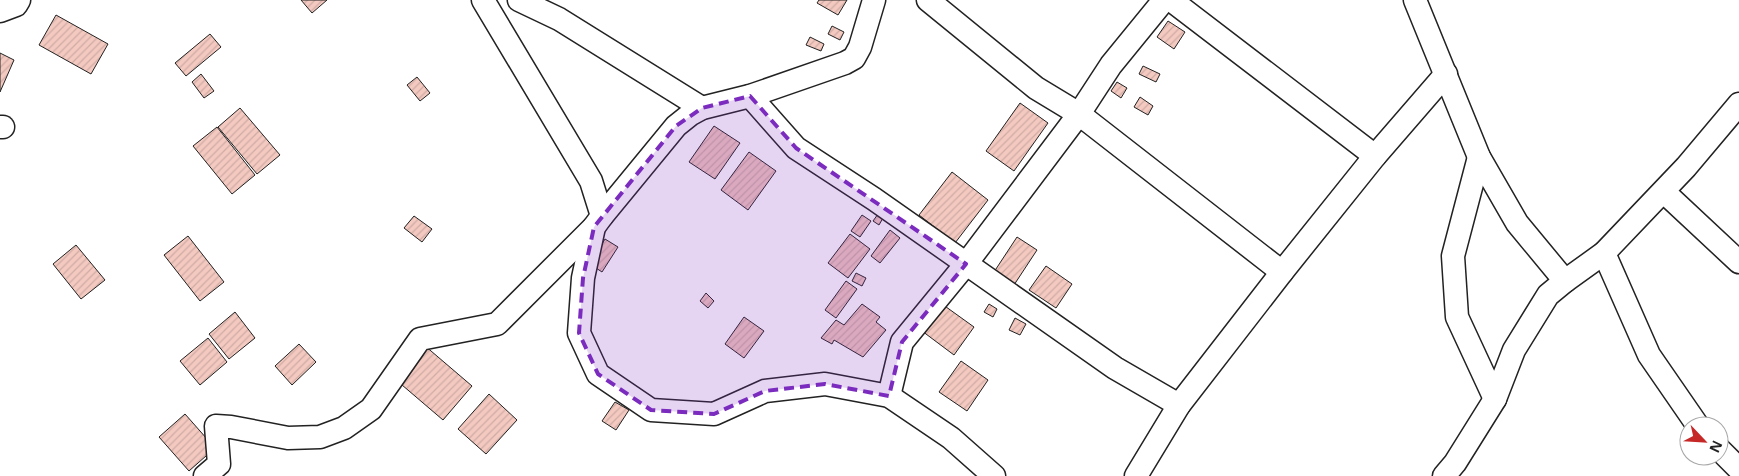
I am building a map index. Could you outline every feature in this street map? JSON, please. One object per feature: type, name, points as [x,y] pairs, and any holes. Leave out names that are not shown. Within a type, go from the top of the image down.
[{"type":"street","points":[[0,11],[16,5],[19,0]]},
{"type":"street","points":[[483,0],[590,181],[598,222],[582,278],[579,333],[598,374],[652,410],[714,414],[765,391],[826,384],[889,396],[951,438],[994,476]]},
{"type":"street","points":[[518,0],[559,19],[702,108]]},
{"type":"street","points":[[205,476],[219,464],[216,426],[288,438],[320,437],[344,428],[371,409],[420,340],[497,324],[598,222],[676,126],[702,108],[750,96],[845,63],[854,58],[860,47],[874,0]]},
{"type":"street","points":[[928,0],[1036,88],[1079,114],[1282,272]]},
{"type":"street","points":[[889,396],[902,342],[966,264],[1079,114],[1111,65],[1164,0]]},
{"type":"street","points":[[1171,0],[1375,156]]},
{"type":"street","points":[[1415,0],[1478,157],[1517,222],[1565,281]]},
{"type":"street","points":[[1136,476],[1179,406],[1282,272],[1375,156],[1446,74]]},
{"type":"street","points":[[750,96],[796,148],[874,199],[1115,368],[1179,406]]},
{"type":"street","points":[[1444,476],[1455,463],[1495,399],[1514,350],[1548,295],[1604,253],[1664,192],[1739,104]]},
{"type":"street","points":[[1478,157],[1453,256],[1456,308],[1457,317],[1495,399]]},
{"type":"street","points":[[1664,192],[1739,262]]},
{"type":"street","points":[[1604,253],[1649,355],[1691,416]]},
{"type":"street","points":[[1729,459],[1739,469]]},
{"type":"highlighted area","points":[[750,96],[796,148],[966,264],[902,342],[889,396],[825,384],[765,391],[714,414],[651,410],[598,374],[579,333],[583,278],[594,227],[676,126],[702,108]]},
{"type":"building","points":[[301,0],[327,0],[312,13]]},
{"type":"building","points":[[819,0],[847,0],[838,15],[817,3]]},
{"type":"building","points":[[56,15],[108,44],[91,74],[39,45]]},
{"type":"building","points":[[1168,21],[1185,32],[1174,49],[1157,37]]},
{"type":"building","points":[[832,26],[844,32],[840,40],[828,34]]},
{"type":"building","points":[[210,34],[221,47],[186,76],[175,63]]},
{"type":"building","points":[[810,37],[824,44],[821,51],[806,45]]},
{"type":"building","points":[[0,53],[14,60],[0,92]]},
{"type":"building","points":[[1143,66],[1160,74],[1156,82],[1139,74]]},
{"type":"building","points":[[201,74],[214,91],[204,98],[192,82]]},
{"type":"building","points":[[417,77],[430,93],[420,101],[407,85]]},
{"type":"building","points":[[1117,82],[1127,88],[1121,98],[1111,91]]},
{"type":"building","points":[[1140,97],[1153,106],[1148,115],[1134,107]]},
{"type":"building","points":[[1020,103],[1048,123],[1014,171],[986,151]]},
{"type":"building","points":[[240,108],[280,155],[257,174],[218,127]]},
{"type":"building","points":[[714,126],[740,143],[715,179],[689,162]]},
{"type":"building","points":[[217,127],[255,175],[232,194],[193,146]]},
{"type":"building","points":[[749,152],[776,171],[748,210],[721,190]]},
{"type":"building","points":[[952,172],[988,200],[955,243],[919,215]]},
{"type":"building","points":[[878,214],[883,218],[879,225],[873,221]]},
{"type":"building","points":[[862,215],[871,221],[860,237],[851,231]]},
{"type":"building","points":[[414,216],[432,229],[422,242],[404,228]]},
{"type":"building","points":[[890,230],[900,238],[880,263],[871,256]]},
{"type":"building","points":[[850,234],[870,249],[848,278],[828,263]]},
{"type":"building","points":[[188,236],[224,282],[200,301],[164,255]]},
{"type":"building","points":[[1017,237],[1037,250],[1014,285],[994,272]]},
{"type":"building","points":[[605,239],[618,247],[602,272],[590,264]]},
{"type":"building","points":[[76,245],[105,280],[81,299],[53,264]]},
{"type":"building","points":[[1046,266],[1072,284],[1056,308],[1029,290]]},
{"type":"building","points":[[856,273],[866,278],[862,286],[852,281]]},
{"type":"building","points":[[846,281],[857,289],[836,318],[825,310]]},
{"type":"building","points":[[706,293],[714,301],[708,308],[700,301]]},
{"type":"building","points":[[862,304],[880,317],[876,322],[886,330],[863,357],[834,340],[832,344],[821,338],[836,320],[844,325]]},
{"type":"building","points":[[942,304],[974,327],[954,355],[922,331]]},
{"type":"building","points":[[989,304],[997,309],[993,317],[984,312]]},
{"type":"building","points":[[235,312],[255,338],[229,359],[209,334]]},
{"type":"building","points":[[744,317],[764,331],[744,358],[725,344]]},
{"type":"building","points":[[1015,318],[1026,324],[1020,335],[1009,330]]},
{"type":"building","points":[[208,338],[227,362],[200,385],[180,361]]},
{"type":"building","points":[[299,344],[316,362],[292,385],[275,366]]},
{"type":"building","points":[[424,345],[472,386],[443,420],[395,379]]},
{"type":"building","points":[[961,361],[988,380],[967,411],[939,392]]},
{"type":"building","points":[[489,394],[517,420],[486,454],[458,429]]},
{"type":"building","points":[[615,402],[629,410],[616,430],[602,421]]},
{"type":"building","points":[[185,414],[215,448],[189,471],[159,437]]}]
